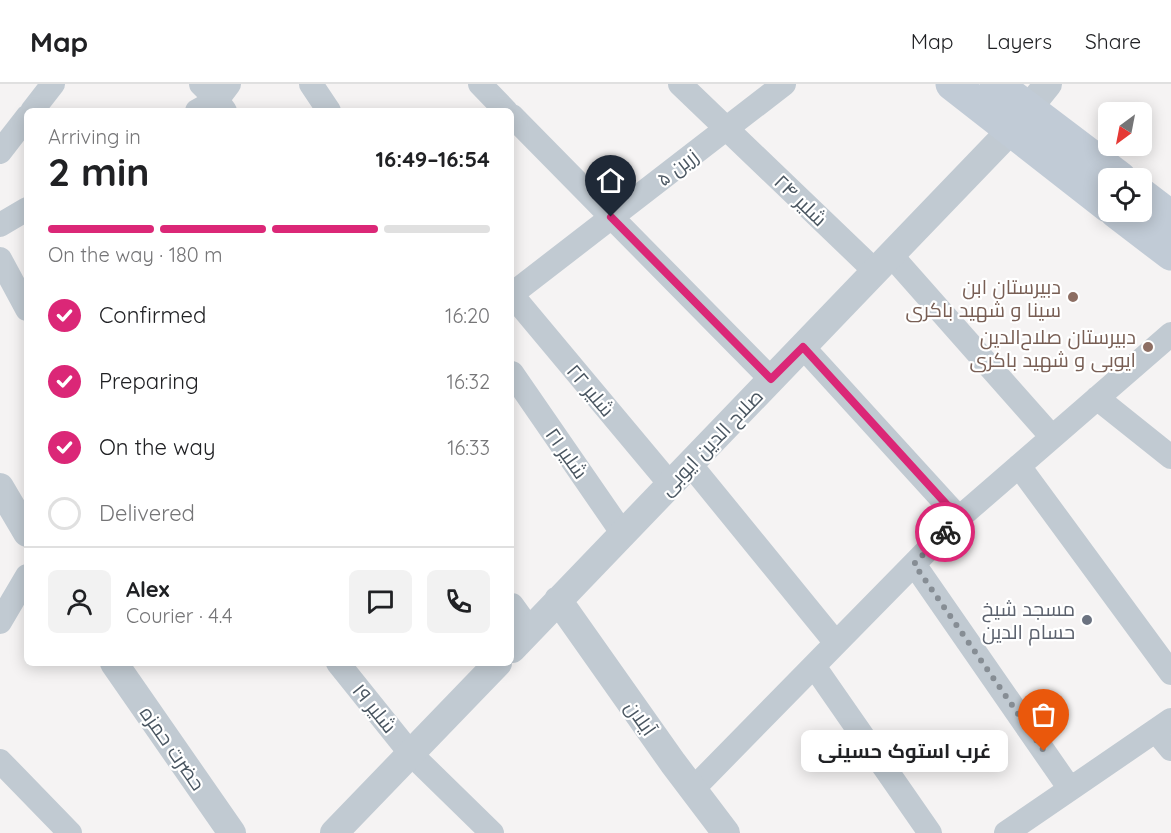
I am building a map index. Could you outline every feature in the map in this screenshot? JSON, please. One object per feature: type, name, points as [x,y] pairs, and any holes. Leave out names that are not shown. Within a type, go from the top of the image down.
[{"type":"main road","points":[[952,84],[1103,168]]},
{"type":"main road","points":[[996,84],[1020,120],[1098,196]]},
{"type":"main road","points":[[1152,203],[1171,217]]},
{"type":"main road","points":[[1129,222],[1171,254]]},
{"type":"street","points":[[38,108],[53,84]]},
{"type":"street","points":[[311,84],[327,108]]},
{"type":"street","points":[[480,84],[503,108]]},
{"type":"street","name":"شلیر ۲۴","points":[[680,84],[727,128],[883,263],[1052,437]]},
{"type":"street","name":"زرین ۵","points":[[514,293],[784,84]]},
{"type":"street","name":"صلاح الدین ایوبی","points":[[521,639],[1020,120],[1048,84]]},
{"type":"street","points":[[514,118],[771,379]]},
{"type":"street","points":[[0,152],[24,125]]},
{"type":"street","points":[[0,225],[24,212]]},
{"type":"street","points":[[0,259],[24,303]]},
{"type":"street","name":"شلیر ۲۲","points":[[514,297],[670,484]]},
{"type":"street","points":[[693,789],[959,518],[1171,334]]},
{"type":"street","points":[[803,347],[959,518]]},
{"type":"street","name":"شلیر ۲۱","points":[[514,376],[623,534]]},
{"type":"street","points":[[1097,398],[1171,457]]},
{"type":"street","points":[[690,464],[836,643]]},
{"type":"street","points":[[1019,466],[1171,673]]},
{"type":"street","points":[[0,487],[24,528]]},
{"type":"street","points":[[914,564],[1070,789]]},
{"type":"street","points":[[2,614],[24,581]]},
{"type":"street","name":"آیلان","points":[[558,600],[673,763],[726,833]]},
{"type":"street","points":[[514,613],[521,639]]},
{"type":"street","name":"حضرت حمزه","points":[[116,666],[232,833]]},
{"type":"street","name":"شلیر ۱۹","points":[[340,666],[411,754],[492,833]]},
{"type":"street","points":[[334,833],[495,666]]},
{"type":"street","points":[[814,666],[930,833]]},
{"type":"street","points":[[1006,833],[1163,725],[1171,749]]},
{"type":"street","points":[[0,761],[70,833]]},
{"type":"way so far","points":[[945,532],[914,564],[1044,751]]},
{"type":"place","name":"دبیرستان ابن سینا و شهید باکری","points":[[1073,297]]},
{"type":"place","name":"دبیرستان صلاح‌الدین ایوبی و شهید باکری","points":[[1148,347]]},
{"type":"place","name":"مسجد شیخ حسام الدین","points":[[1087,620]]},
{"type":"place","name":"غرب استوک حسینی","points":[[1044,751]]},
{"type":"route","points":[[611,217],[771,379],[803,347],[959,518],[945,532]]}]
